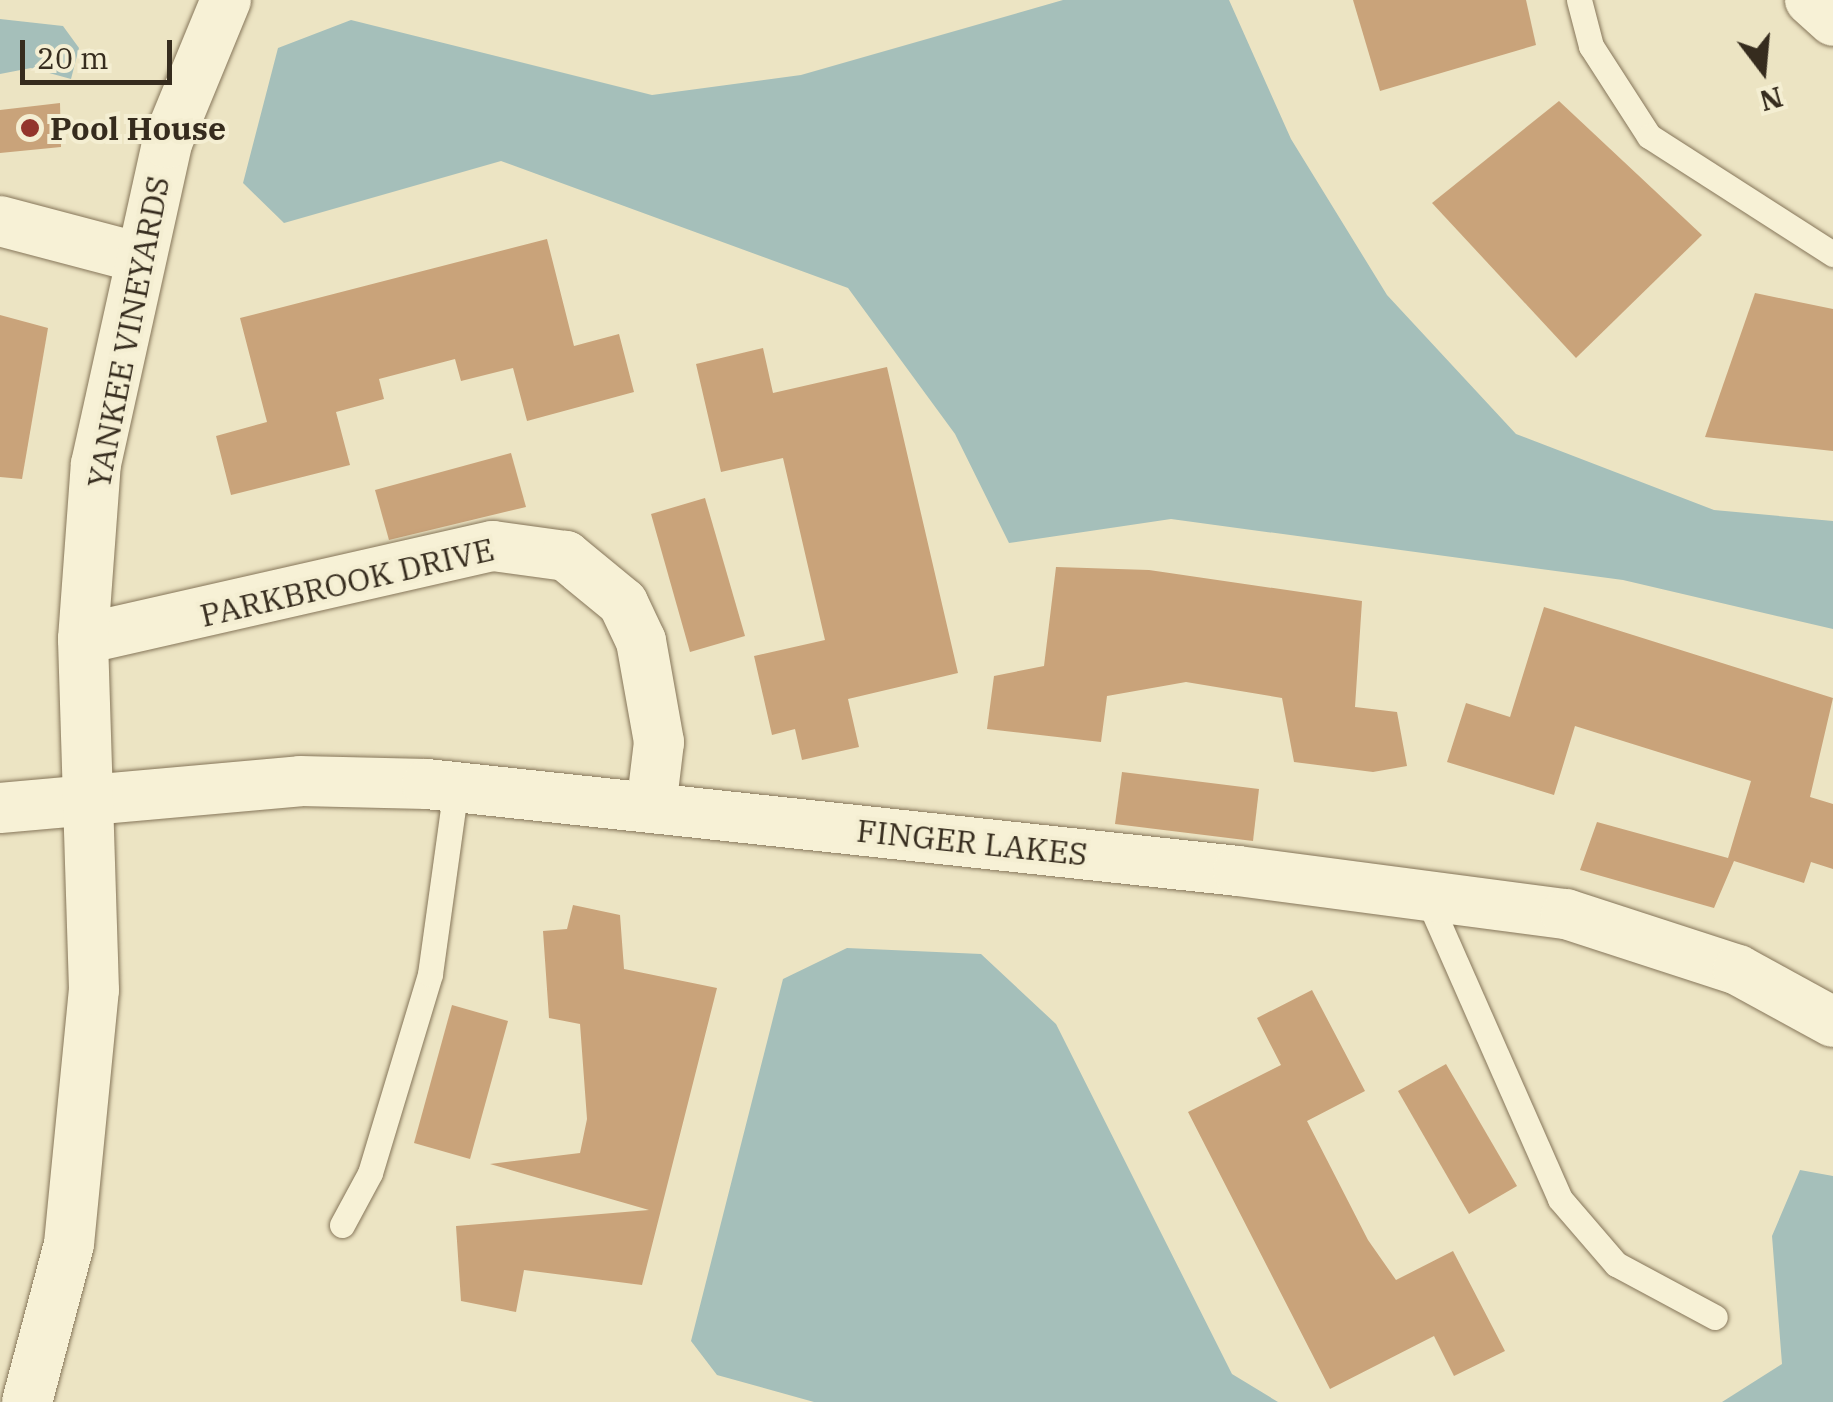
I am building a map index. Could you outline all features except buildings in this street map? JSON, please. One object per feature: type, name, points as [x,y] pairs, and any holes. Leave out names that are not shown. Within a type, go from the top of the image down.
[{"type":"street","name":"YANKEE VINEYARDS","points":[[27,1402],[69,1244],[94,990],[83,639],[96,464],[136,258],[167,143],[226,0]]},
{"type":"street","points":[[1810,0],[1833,21]]},
{"type":"street","points":[[0,221],[136,258]]},
{"type":"street","name":"PARKBROOK DRIVE","points":[[83,639],[493,546],[566,556],[623,602],[641,641],[658,742],[650,808]]},
{"type":"street","name":"FINGER LAKES","points":[[0,808],[87,796],[300,781],[456,787],[1426,895],[1566,914],[1654,937],[1833,1022]]},
{"type":"lane","points":[[1579,0],[1590,46],[1649,136],[1833,254]]},
{"type":"lane","points":[[342,1225],[370,1173],[430,974],[456,787]]},
{"type":"lane","points":[[1426,895],[1560,1200],[1616,1264],[1715,1316]]},
{"type":"water","points":[[1063,0],[1229,0],[1291,139],[1387,295],[1516,434],[1714,510],[1833,521],[1833,629],[1623,580],[1171,519],[1009,543],[955,434],[848,288],[501,161],[284,223],[243,183],[278,48],[351,20],[652,95],[801,75]]},
{"type":"water","points":[[0,19],[63,26],[79,48],[71,79],[31,68],[0,74]]},
{"type":"water","points":[[847,948],[981,954],[1056,1024],[1232,1374],[1278,1402],[814,1402],[717,1375],[691,1341],[783,979]]},
{"type":"water","points":[[1800,1170],[1833,1176],[1833,1402],[1722,1402],[1782,1364],[1772,1236]]},
{"type":"place","name":"Pool House","points":[[30,128]]}]
